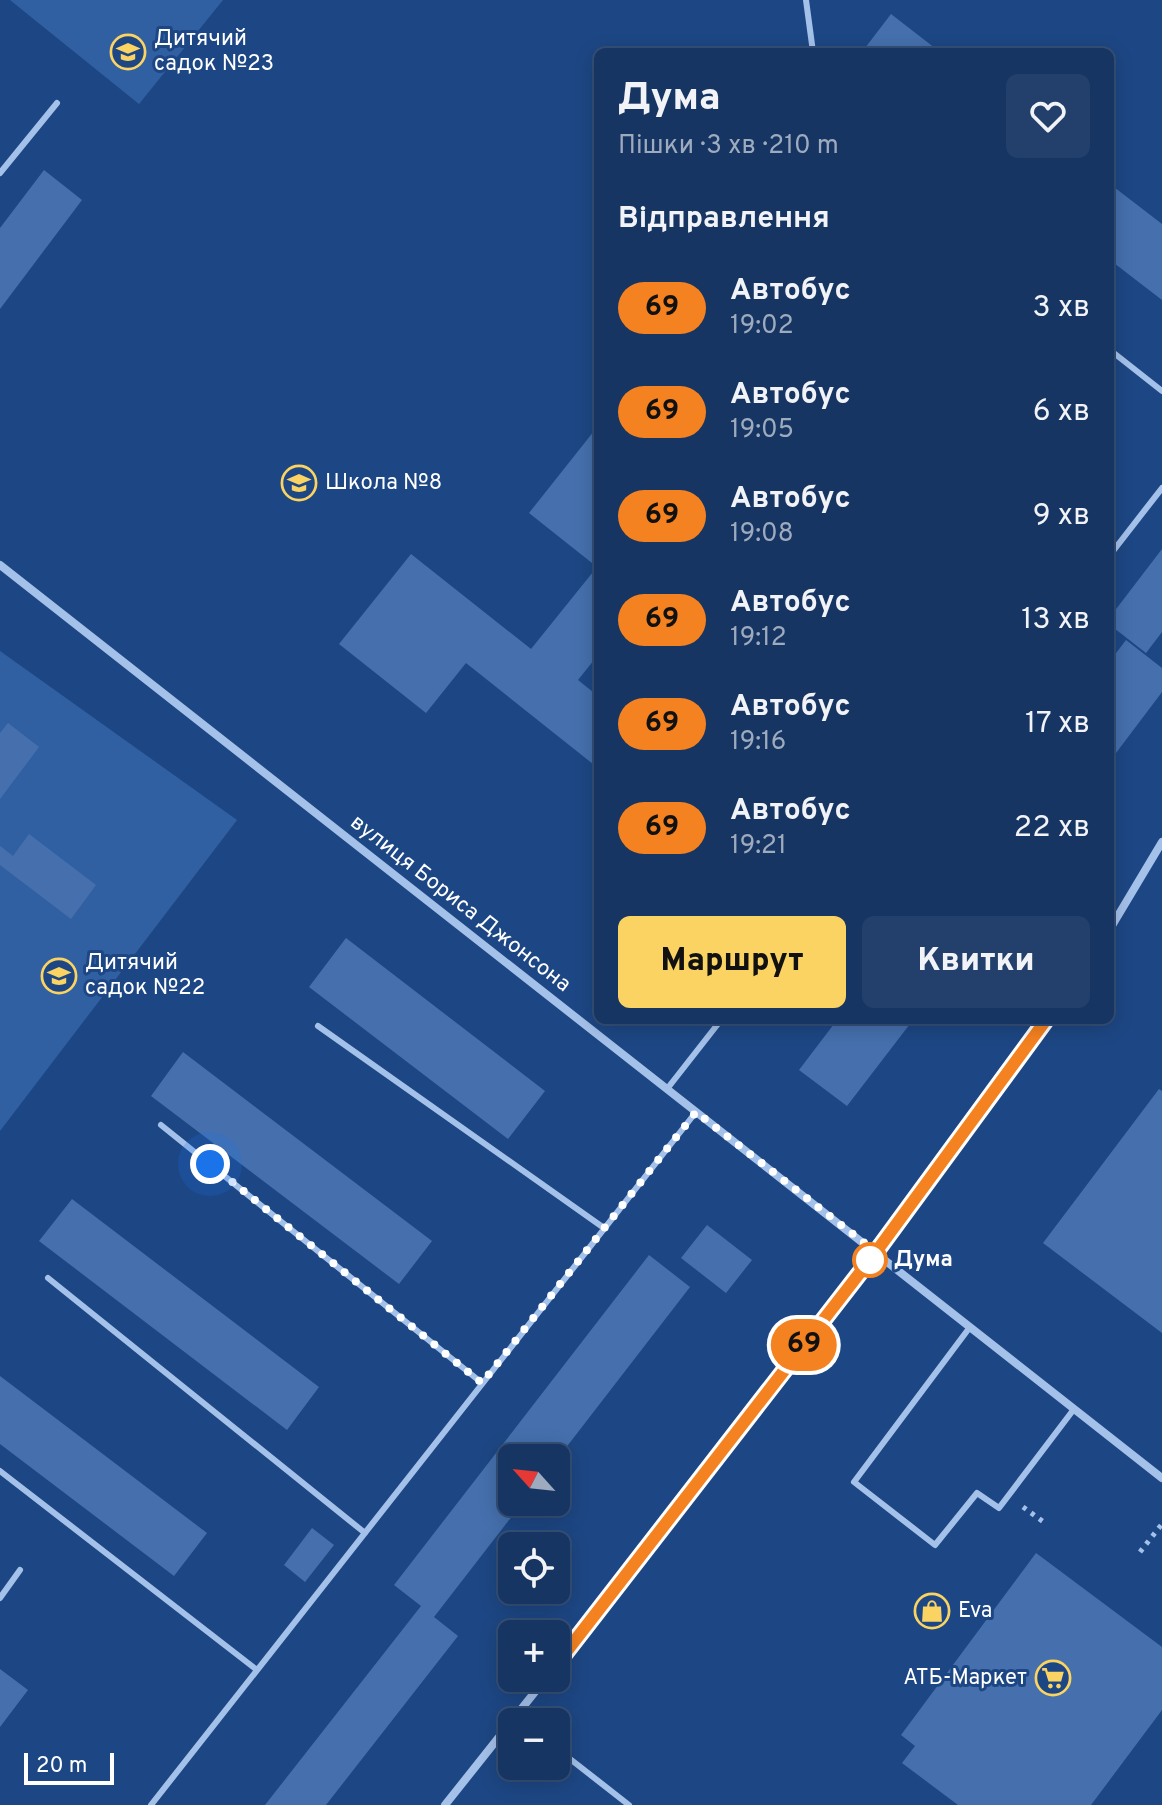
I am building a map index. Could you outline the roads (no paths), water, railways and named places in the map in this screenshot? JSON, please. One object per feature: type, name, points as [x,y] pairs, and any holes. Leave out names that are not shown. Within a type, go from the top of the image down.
[{"type":"street","name":"вулиця Бориса Джонсона","points":[[0,565],[1162,1478]]},
{"type":"street","points":[[1114,922],[1162,842]]},
{"type":"street","points":[[570,1647],[876,1252],[1043,1024]]},
{"type":"street","points":[[445,1805],[498,1743]]},
{"type":"lane","points":[[806,0],[812,48]]},
{"type":"lane","points":[[0,173],[57,103]]},
{"type":"lane","points":[[1114,353],[1162,391]]},
{"type":"lane","points":[[1114,550],[1162,488]]},
{"type":"lane","points":[[667,1089],[718,1024]]},
{"type":"lane","points":[[318,1026],[604,1228]]},
{"type":"lane","points":[[151,1805],[696,1112]]},
{"type":"lane","points":[[161,1125],[482,1383]]},
{"type":"lane","points":[[48,1278],[365,1533]]},
{"type":"lane","points":[[970,1327],[854,1482],[935,1545],[977,1493],[999,1508],[1074,1409]]},
{"type":"lane","points":[[0,1471],[257,1670]]},
{"type":"lane","points":[[0,1598],[20,1570]]},
{"type":"lane","points":[[570,1759],[629,1805]]},
{"type":"place","name":"Дитячий садок №23","points":[[128,52]]},
{"type":"place","name":"Школа №8","points":[[299,483]]},
{"type":"place","name":"Дитячий садок №22","points":[[59,976]]},
{"type":"place","name":"Дума","points":[[870,1260]]},
{"type":"place","name":"Eva","points":[[932,1611]]},
{"type":"place","name":"АТБ-Маркет","points":[[1053,1678]]}]
